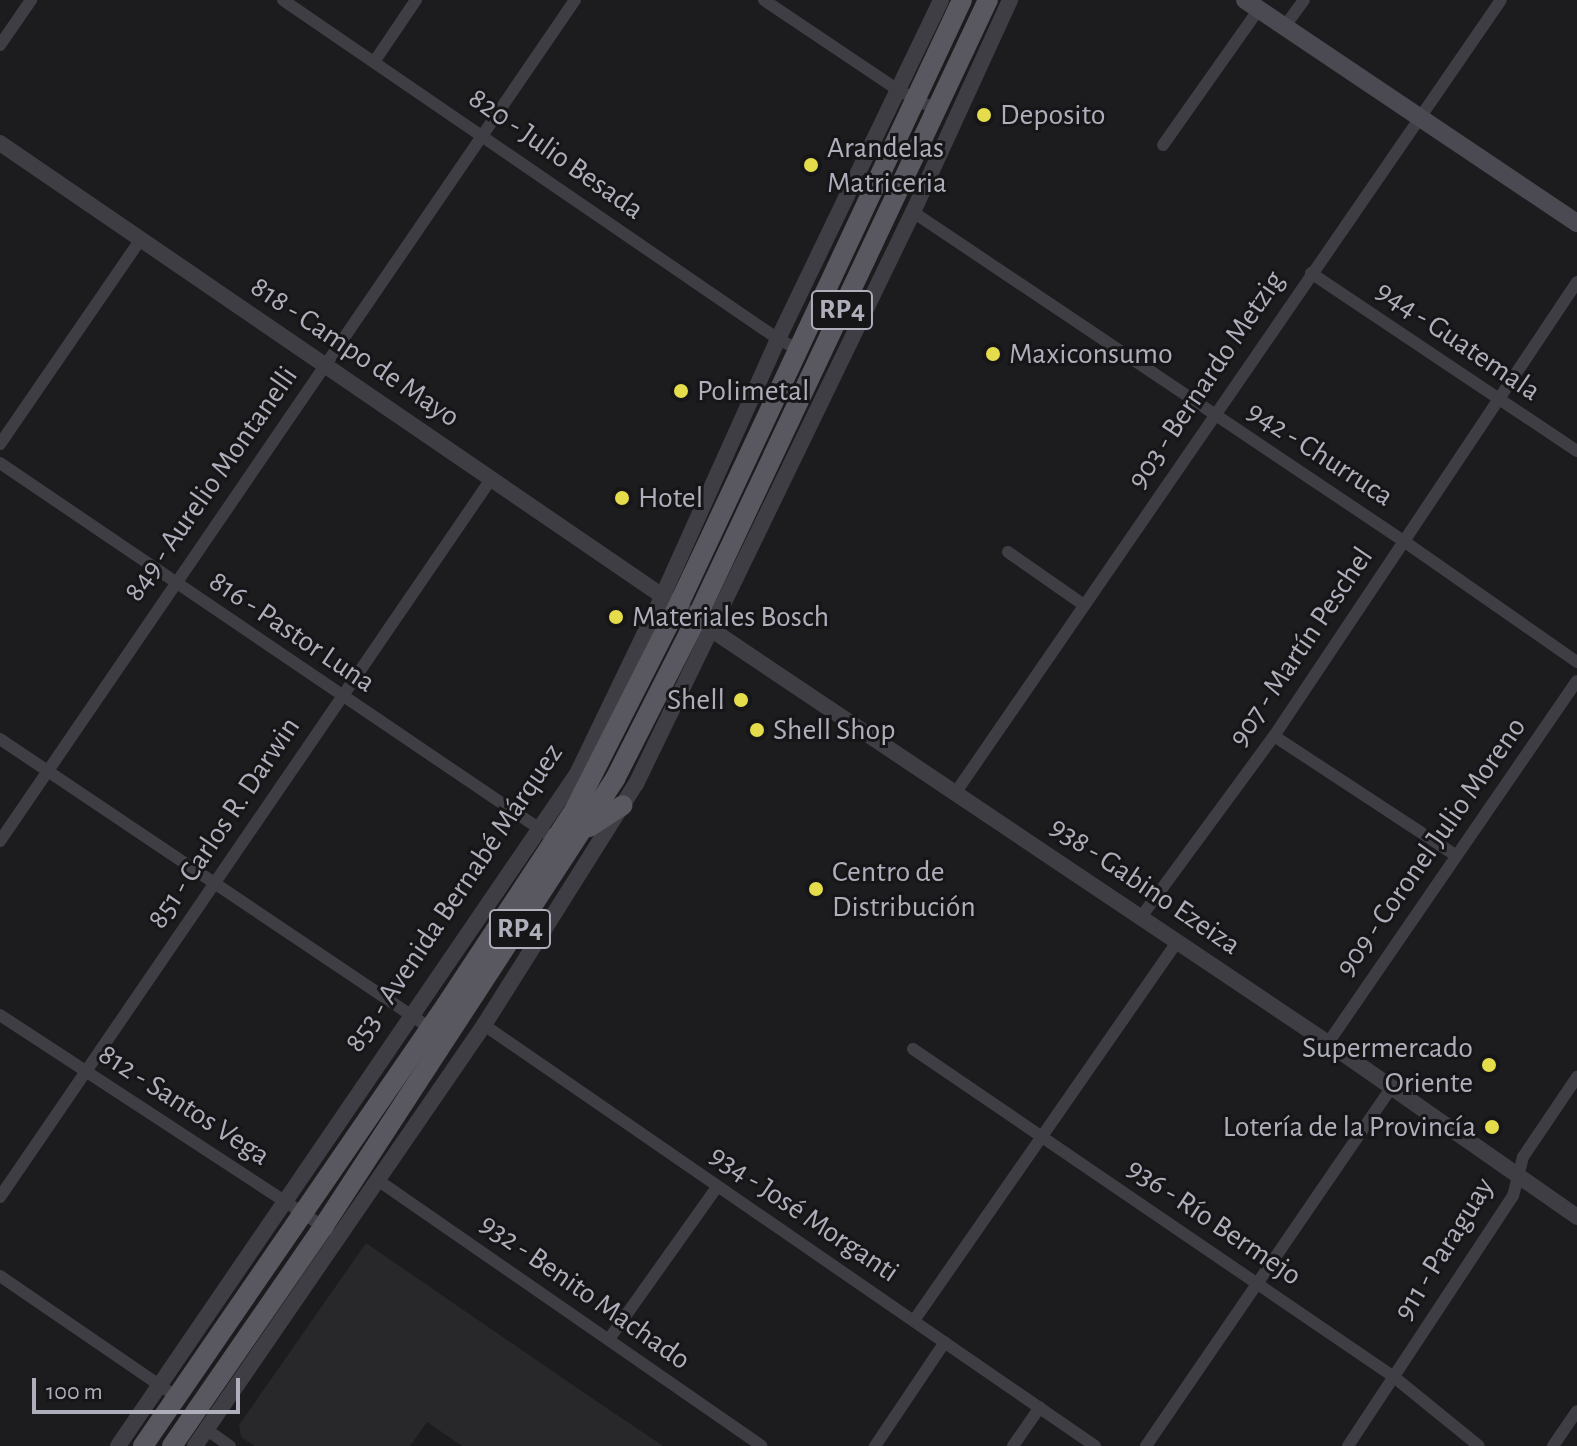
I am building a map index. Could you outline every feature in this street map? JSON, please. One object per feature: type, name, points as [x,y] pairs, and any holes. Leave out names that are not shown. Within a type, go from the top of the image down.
[{"type":"main road","name":"853 - Avenida Bernabé Márquez","points":[[143,1446],[169,1391],[303,1214],[422,1022],[594,773],[671,601],[800,350],[907,95],[962,0]]},
{"type":"main road","name":"RP4","points":[[172,1446],[332,1232],[586,829],[704,625],[988,0]]},
{"type":"main road","points":[[1252,5],[1577,223]]},
{"type":"main road","points":[[586,829],[623,805]]},
{"type":"street","points":[[0,45],[31,0]]},
{"type":"street","name":"820 - Julio Besada","points":[[283,0],[778,339],[800,350]]},
{"type":"street","points":[[374,62],[416,0]]},
{"type":"street","name":"849 - Aurelio Montanelli","points":[[0,841],[174,582],[575,0]]},
{"type":"street","points":[[764,0],[907,95],[937,110]]},
{"type":"street","name":"853 - Avenida Bernabé Márquez","points":[[671,601],[778,339],[907,95],[941,0]]},
{"type":"street","points":[[195,1446],[332,1232],[379,1181],[484,1025],[623,805],[704,625],[913,212],[1010,0]]},
{"type":"street","points":[[1285,26],[1304,0]]},
{"type":"street","name":"903 - Bernardo Metzig","points":[[956,792],[1501,0]]},
{"type":"street","points":[[1163,145],[1252,5]]},
{"type":"street","name":"818 - Campo de Mayo","points":[[0,143],[671,601]]},
{"type":"street","name":"942 - Churruca","points":[[913,212],[1405,542],[1577,662]]},
{"type":"street","points":[[0,444],[141,239]]},
{"type":"street","name":"944 - Guatemala","points":[[1311,273],[1577,451]]},
{"type":"street","name":"907 - Martín Peschel","points":[[1141,917],[1274,736],[1577,282]]},
{"type":"street","name":"816 - Pastor Luna","points":[[0,463],[341,697],[549,834]]},
{"type":"street","name":"851 - Carlos R. Darwin","points":[[0,1197],[491,479]]},
{"type":"street","points":[[1008,552],[1084,605]]},
{"type":"street","name":"938 - Gabino Ezeiza","points":[[671,601],[1328,1043],[1577,1217]]},
{"type":"street","name":"909 - Coronel Julio Moreno","points":[[1328,1043],[1577,681]]},
{"type":"street","points":[[1274,736],[1455,855]]},
{"type":"street","points":[[0,739],[422,1022]]},
{"type":"street","points":[[915,1319],[1177,942]]},
{"type":"street","name":"812 - Santos Vega","points":[[0,1015],[332,1232]]},
{"type":"street","name":"853 - Avenida Bernabé Márquez","points":[[118,1446],[169,1391],[285,1203],[422,1022]]},
{"type":"street","name":"934 - José Morganti","points":[[484,1025],[717,1187],[915,1319],[1095,1446]]},
{"type":"street","name":"936 - Río Bermejo","points":[[913,1049],[1394,1377],[1479,1446]]},
{"type":"street","name":"911 - Paraguay","points":[[1348,1446],[1513,1196],[1523,1157],[1577,1077]]},
{"type":"street","points":[[1146,1446],[1391,1088]]},
{"type":"street","name":"932 - Benito Machado","points":[[379,1181],[761,1446]]},
{"type":"street","points":[[609,1339],[717,1187]]},
{"type":"street","points":[[0,1276],[169,1391]]},
{"type":"street","points":[[875,1446],[945,1342]]},
{"type":"street","points":[[1013,1446],[1040,1407]]},
{"type":"street","points":[[1553,1446],[1577,1411]]},
{"type":"street","points":[[207,1430],[230,1446]]},
{"type":"shaded area","points":[[366,1243],[663,1446],[462,1446],[427,1422],[410,1446],[255,1446],[241,1437],[239,1425]]},
{"type":"place","name":"Deposito","points":[[984,115]]},
{"type":"place","name":"Arandelas Matriceria","points":[[811,165]]},
{"type":"place","name":"Maxiconsumo","points":[[993,354]]},
{"type":"place","name":"Polimetal","points":[[681,391]]},
{"type":"place","name":"Hotel","points":[[622,498]]},
{"type":"place","name":"Materiales Bosch","points":[[616,617]]},
{"type":"place","name":"Shell","points":[[741,700]]},
{"type":"place","name":"Shell Shop","points":[[757,730]]},
{"type":"place","name":"Centro de Distribución","points":[[816,889]]},
{"type":"place","name":"Supermercado Oriente","points":[[1489,1065]]},
{"type":"place","name":"Lotería de la Provincía","points":[[1492,1127]]}]
